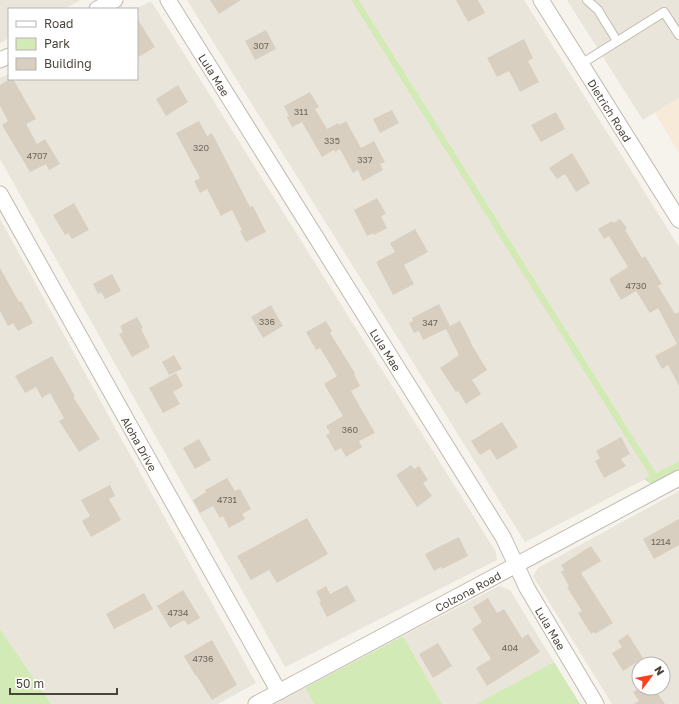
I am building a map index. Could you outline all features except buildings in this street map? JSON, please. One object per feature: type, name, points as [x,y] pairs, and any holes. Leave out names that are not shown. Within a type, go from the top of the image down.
[{"type":"street","points":[[100,8],[115,0]]},
{"type":"street","name":"Lula Mae","points":[[168,0],[499,530],[527,588],[596,704]]},
{"type":"street","name":"Dietrich Road","points":[[541,0],[679,220]]},
{"type":"street","name":"Aloha Drive","points":[[0,194],[279,692]]},
{"type":"street","name":"Colzona Road","points":[[256,704],[679,478]]},
{"type":"lane","points":[[587,0],[598,10],[617,41]]},
{"type":"lane","points":[[581,64],[664,12],[679,35]]},
{"type":"shaded area","points":[[0,0],[81,0],[66,8],[8,8],[8,39],[0,43]]},
{"type":"shaded area","points":[[187,0],[351,0],[651,476],[525,542]]},
{"type":"shaded area","points":[[359,0],[524,0],[679,247],[679,461],[656,473]]},
{"type":"shaded area","points":[[567,0],[679,0],[679,98],[643,120]]},
{"type":"shaded area","points":[[151,1],[496,552],[497,560],[285,667],[0,159],[0,78],[8,74],[8,80],[138,80],[137,8]]},
{"type":"shaded area","points":[[679,98],[679,153],[655,113]]},
{"type":"shaded area","points":[[0,219],[256,683],[218,704],[51,704],[0,629]]},
{"type":"shaded area","points":[[679,491],[679,704],[612,704],[533,576],[538,568]]},
{"type":"shaded area","points":[[499,586],[510,590],[554,662],[476,704],[442,704],[403,636]]},
{"type":"shaded area","points":[[305,688],[314,704],[275,704]]},
{"type":"green space","points":[[351,0],[359,0],[656,473],[679,461],[679,469],[651,484],[644,479],[650,476]]},
{"type":"green space","points":[[0,629],[51,704],[0,704]]},
{"type":"green space","points":[[403,636],[442,704],[314,704],[305,688]]},
{"type":"green space","points":[[554,662],[580,704],[476,704]]}]
